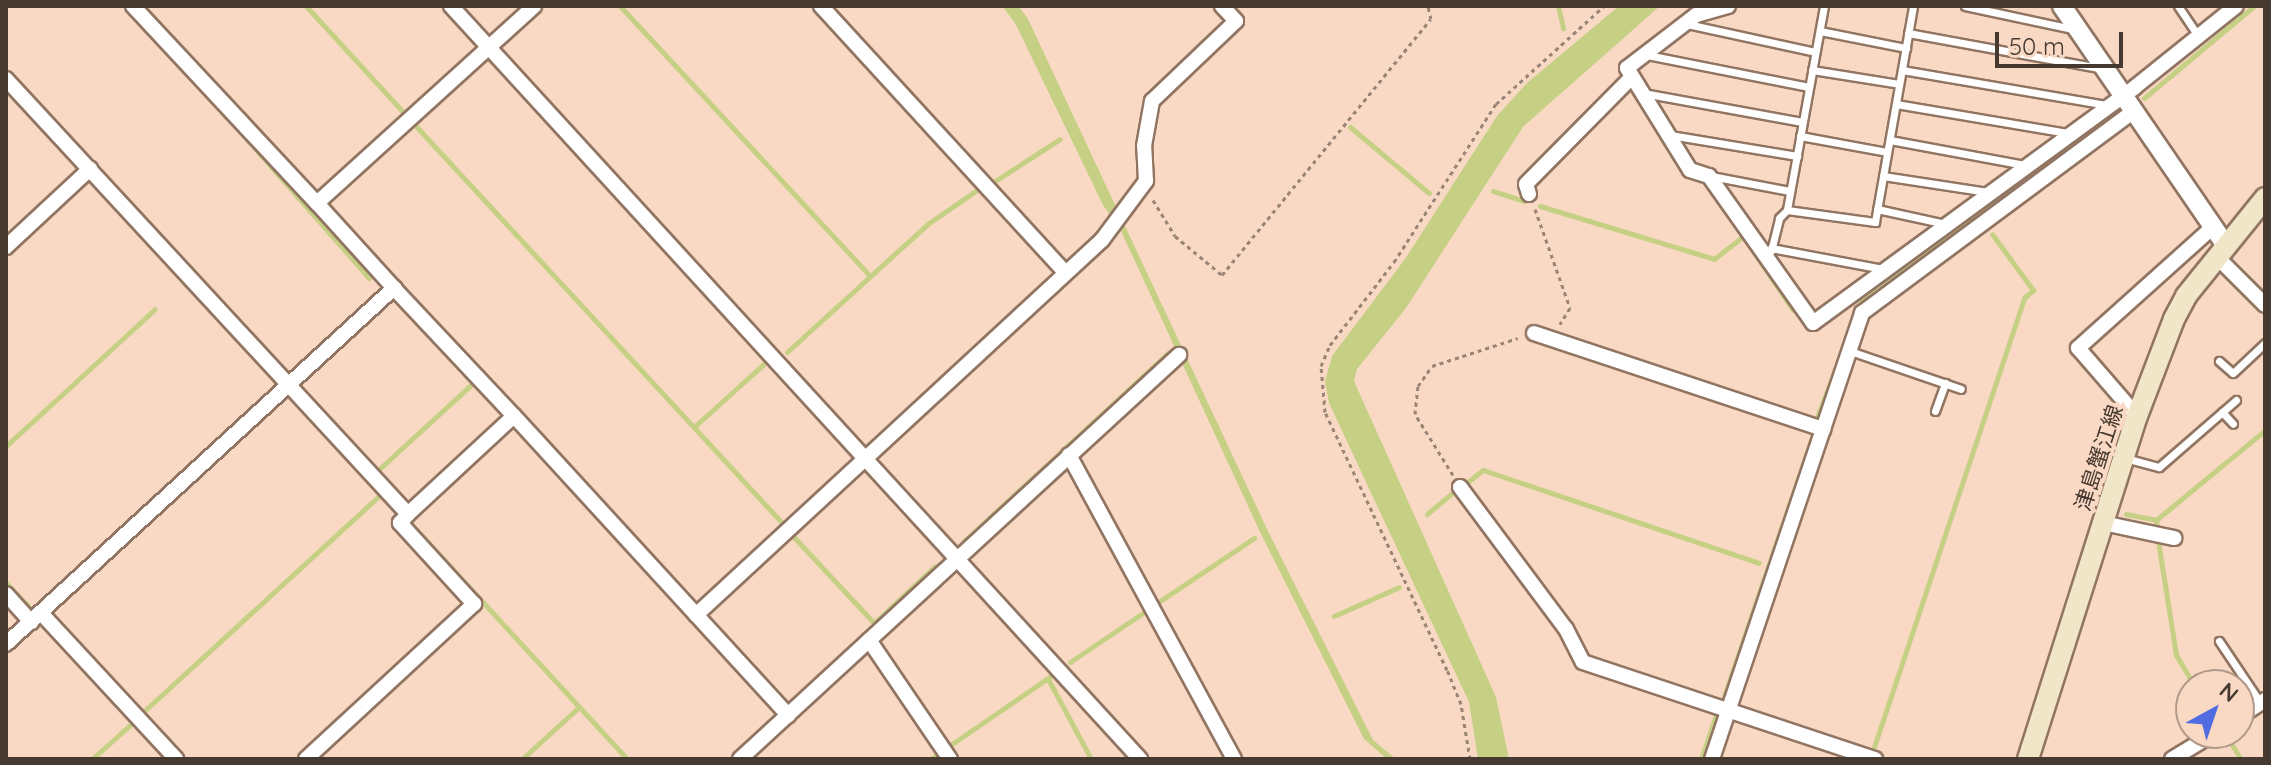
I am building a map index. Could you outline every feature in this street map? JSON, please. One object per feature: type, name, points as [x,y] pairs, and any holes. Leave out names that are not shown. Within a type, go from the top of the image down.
[{"type":"main road","name":"津島蟹江線","points":[[2028,759],[2137,416],[2180,308],[2221,250],[2265,198]]},
{"type":"street","points":[[133,6],[788,715]]},
{"type":"street","points":[[451,6],[1140,759]]},
{"type":"street","points":[[317,203],[534,6]]},
{"type":"street","points":[[821,6],[1066,273]]},
{"type":"street","points":[[696,615],[1066,273],[1110,225],[1146,181],[1144,146],[1152,101],[1236,21],[1222,6]]},
{"type":"street","points":[[1728,6],[1685,24],[1627,68],[1690,170],[1709,176],[1813,323],[2199,37],[2236,6]]},
{"type":"street","points":[[2062,6],[2213,227],[2221,250],[2265,305]]},
{"type":"street","points":[[1529,194],[1526,184],[1632,77]]},
{"type":"street","points":[[6,79],[408,514]]},
{"type":"street","points":[[1712,759],[1862,313],[2134,111]]},
{"type":"street","points":[[6,247],[90,169]]},
{"type":"street","points":[[2137,416],[2078,348],[2213,227]]},
{"type":"street","points":[[6,644],[394,288]]},
{"type":"street","points":[[1534,333],[1823,429]]},
{"type":"street","points":[[740,759],[1179,355]]},
{"type":"street","points":[[306,759],[474,604],[400,523],[514,416]]},
{"type":"street","points":[[1069,455],[1234,759]]},
{"type":"street","points":[[1460,487],[1566,629],[1583,662],[1875,759]]},
{"type":"street","points":[[2103,523],[2174,538]]},
{"type":"street","points":[[6,594],[36,617],[176,759]]},
{"type":"street","points":[[869,640],[950,759]]},
{"type":"lane","points":[[1772,266],[1771,248],[1779,218],[1787,210],[1824,6]]},
{"type":"lane","points":[[1787,210],[1875,222],[1913,6]]},
{"type":"lane","points":[[1965,6],[2079,31]]},
{"type":"lane","points":[[2178,6],[2199,37]]},
{"type":"lane","points":[[1685,24],[1815,52]]},
{"type":"lane","points":[[1820,31],[1906,48]]},
{"type":"lane","points":[[1908,33],[2106,70]]},
{"type":"lane","points":[[1645,54],[1809,87]]},
{"type":"lane","points":[[1812,70],[1899,84]]},
{"type":"lane","points":[[1902,70],[2106,105]]},
{"type":"lane","points":[[1642,92],[1802,122]]},
{"type":"lane","points":[[1896,104],[2068,133]]},
{"type":"lane","points":[[1668,135],[1797,156]]},
{"type":"lane","points":[[1800,136],[1887,152]]},
{"type":"lane","points":[[1890,140],[2025,165]]},
{"type":"lane","points":[[1709,176],[1790,191]]},
{"type":"lane","points":[[1883,176],[1989,193]]},
{"type":"lane","points":[[1877,209],[1946,224]]},
{"type":"lane","points":[[1771,248],[1885,269]]},
{"type":"lane","points":[[2219,361],[2233,373],[2265,343]]},
{"type":"lane","points":[[1850,351],[1961,389]]},
{"type":"lane","points":[[1935,411],[1945,383]]},
{"type":"lane","points":[[2124,458],[2159,467],[2236,400]]},
{"type":"lane","points":[[2222,412],[2233,424]]},
{"type":"lane","points":[[2219,641],[2263,702]]},
{"type":"path","points":[[1146,181],[1165,224],[1222,275],[1431,19],[1428,6]]},
{"type":"path","points":[[1470,759],[1452,681],[1325,412],[1321,366],[1330,345],[1394,262],[1496,104],[1604,6]]},
{"type":"path","points":[[1460,487],[1415,414],[1418,386],[1442,362],[1559,325],[1570,308],[1529,194]]},
{"type":"shaded area","points":[[1002,6],[1018,6],[1027,17],[1268,531],[1373,740],[1396,759],[1387,759],[1364,739],[1260,532],[1121,231],[1103,205],[1015,23]]},
{"type":"shaded area","points":[[1619,6],[1660,6],[1523,127],[1406,308],[1357,369],[1354,381],[1496,697],[1509,759],[1478,759],[1469,702],[1329,403],[1325,381],[1332,356],[1405,259],[1497,116],[1527,83]]},
{"type":"waterway","points":[[306,6],[405,114]]},
{"type":"waterway","points":[[620,6],[870,276]]},
{"type":"waterway","points":[[1558,6],[1563,28]]},
{"type":"waterway","points":[[2144,98],[2254,6]]},
{"type":"waterway","points":[[231,121],[369,278]]},
{"type":"waterway","points":[[1816,420],[1862,299],[2101,122]]},
{"type":"waterway","points":[[414,124],[784,525]]},
{"type":"waterway","points":[[1350,127],[1429,193]]},
{"type":"waterway","points":[[995,181],[1060,139]]},
{"type":"waterway","points":[[787,352],[929,223],[977,190]]},
{"type":"waterway","points":[[1493,191],[1524,201]]},
{"type":"waterway","points":[[1540,206],[1714,259],[1743,236],[1793,310]]},
{"type":"waterway","points":[[1874,747],[2025,297],[2033,290],[1992,234]]},
{"type":"waterway","points":[[6,446],[155,309]]},
{"type":"waterway","points":[[963,542],[1168,353]]},
{"type":"waterway","points":[[377,471],[473,383],[452,360]]},
{"type":"waterway","points":[[694,427],[766,362]]},
{"type":"waterway","points":[[2156,520],[2265,430]]},
{"type":"waterway","points":[[1723,699],[1813,434]]},
{"type":"waterway","points":[[1465,484],[1483,470],[1759,563]]},
{"type":"waterway","points":[[1427,514],[1456,490]]},
{"type":"waterway","points":[[142,713],[382,493]]},
{"type":"waterway","points":[[2126,514],[2156,520],[2157,528]]},
{"type":"waterway","points":[[411,524],[627,759]]},
{"type":"waterway","points":[[791,534],[874,623],[935,566]]},
{"type":"waterway","points":[[1157,603],[1254,538]]},
{"type":"waterway","points":[[2158,541],[2176,655],[2184,669]]},
{"type":"waterway","points":[[6,583],[28,606]]},
{"type":"waterway","points":[[1334,616],[1399,587]]},
{"type":"waterway","points":[[1070,662],[1147,610]]},
{"type":"waterway","points":[[949,746],[1051,676]]},
{"type":"waterway","points":[[1048,679],[1091,759]]},
{"type":"waterway","points":[[522,759],[579,707]]},
{"type":"waterway","points":[[1701,759],[1717,712]]},
{"type":"waterway","points":[[92,759],[129,726]]},
{"type":"waterway","points":[[2235,749],[2241,759]]},
{"type":"waterway","points":[[931,759],[940,752]]}]
